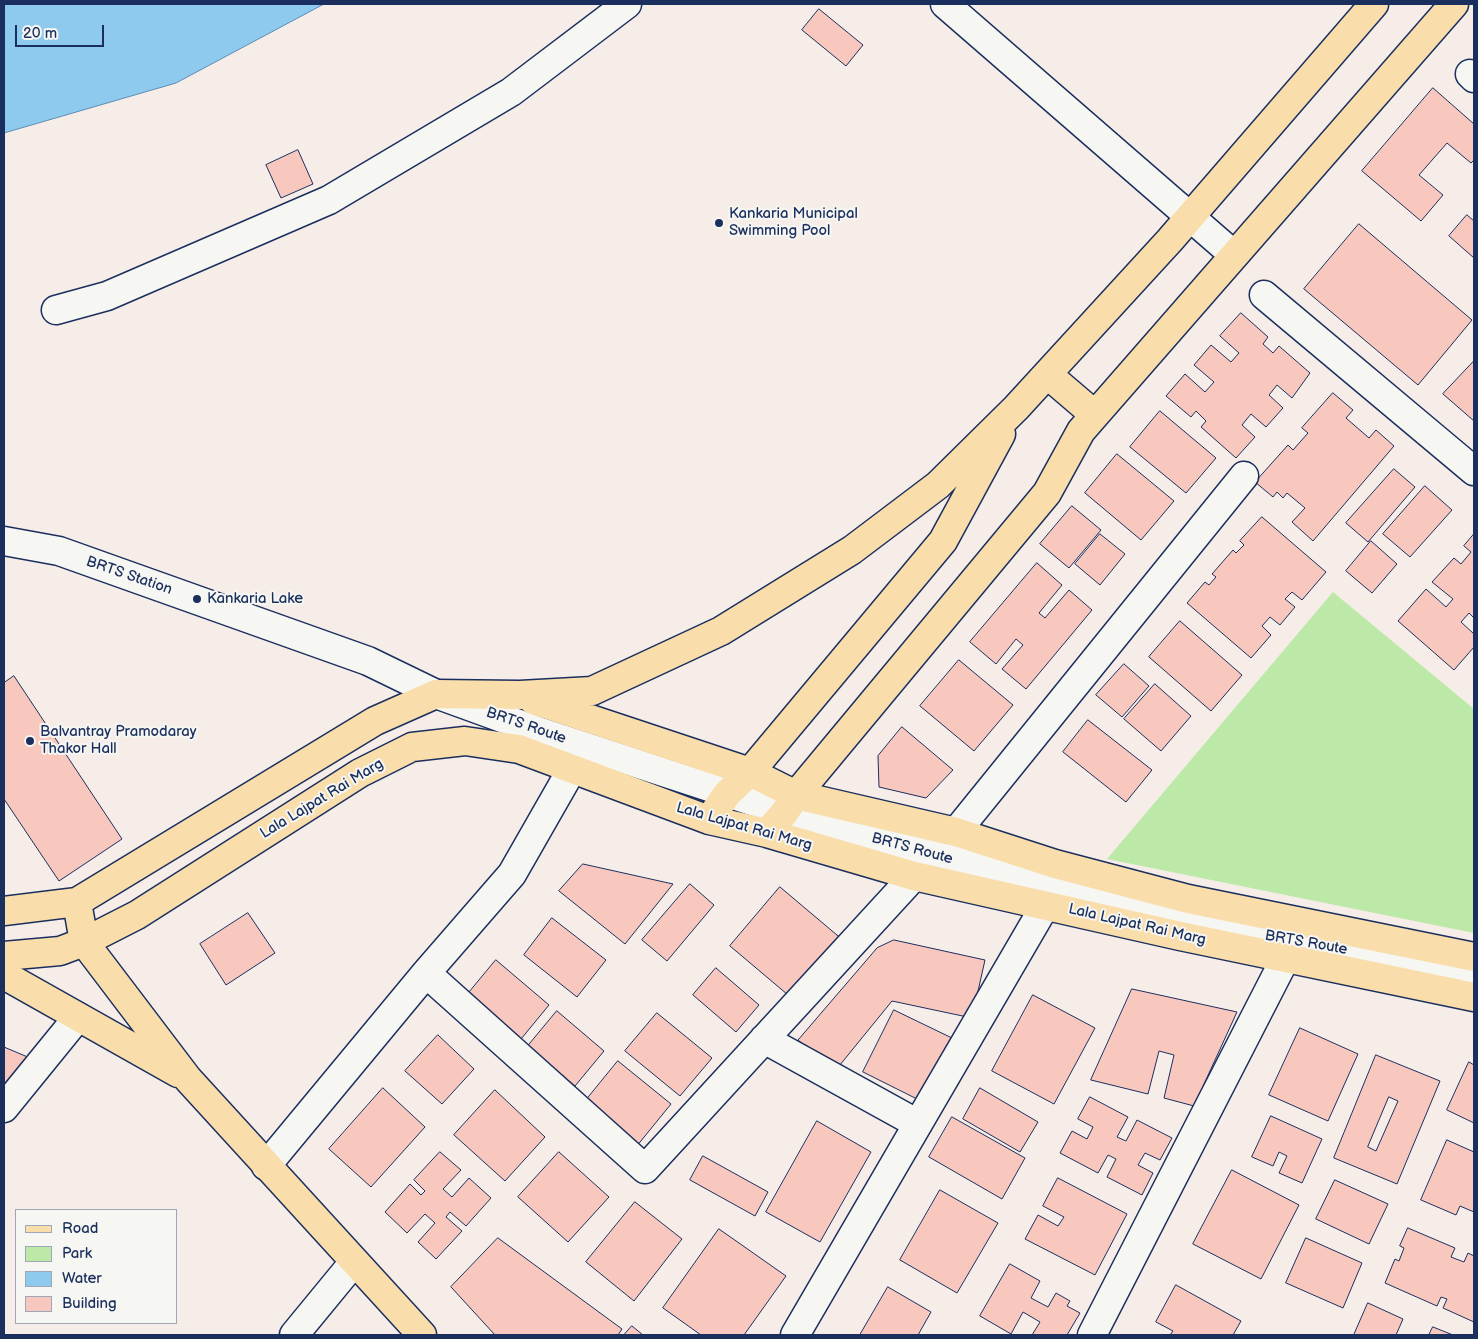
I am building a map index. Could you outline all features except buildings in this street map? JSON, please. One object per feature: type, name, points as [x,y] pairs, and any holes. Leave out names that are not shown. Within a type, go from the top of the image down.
[{"type":"main road","points":[[4,911],[78,902],[375,721],[436,694],[520,695],[592,691],[721,631],[852,550],[938,485],[1016,408],[1191,216],[1374,4]]},
{"type":"main road","points":[[767,833],[1047,493],[1081,431],[1454,4]]},
{"type":"main road","points":[[1047,374],[1095,415]]},
{"type":"main road","points":[[709,820],[727,794],[750,772],[943,541],[1016,408]]},
{"type":"main road","points":[[520,695],[750,772],[790,804],[956,832],[1055,864],[1188,899],[1474,957]]},
{"type":"main road","name":"Lala Lajpat Rai Marg","points":[[4,956],[60,950],[84,942],[137,915],[360,773],[412,747],[465,741],[519,749],[709,820],[767,833],[914,876],[1474,997]]},
{"type":"main road","points":[[78,902],[84,942],[188,1079],[422,1335]]},
{"type":"main road","points":[[4,975],[188,1079]]},
{"type":"street","points":[[56,310],[107,296],[329,200],[511,92],[627,4]]},
{"type":"street","points":[[945,4],[1234,255]]},
{"type":"street","points":[[1264,295],[1474,471]]},
{"type":"street","points":[[956,832],[1244,476]]},
{"type":"street","name":"BRTS Station","points":[[4,541],[59,551],[368,661]]},
{"type":"street","name":"BRTS Route","points":[[368,661],[436,694],[538,731],[727,794],[790,804],[901,847],[1258,934],[1474,974]]},
{"type":"street","points":[[266,1166],[426,973],[512,874],[572,769]]},
{"type":"street","points":[[426,973],[646,1168],[914,876]]},
{"type":"street","points":[[795,1335],[1046,904]]},
{"type":"street","points":[[1092,1335],[1286,957]]},
{"type":"street","points":[[4,1108],[78,1017]]},
{"type":"street","points":[[764,1039],[918,1124]]},
{"type":"street","points":[[294,1335],[354,1262]]},
{"type":"green space","points":[[1333,592],[1474,709],[1474,933],[1107,859]]},
{"type":"water","points":[[4,4],[324,4],[176,83],[4,133]]},
{"type":"place","name":"Kankaria Municipal Swimming Pool","points":[[719,223]]},
{"type":"place","name":"Kankaria Lake","points":[[197,599]]},
{"type":"place","name":"Balvantray Pramodaray Thakor Hall","points":[[30,741]]}]
